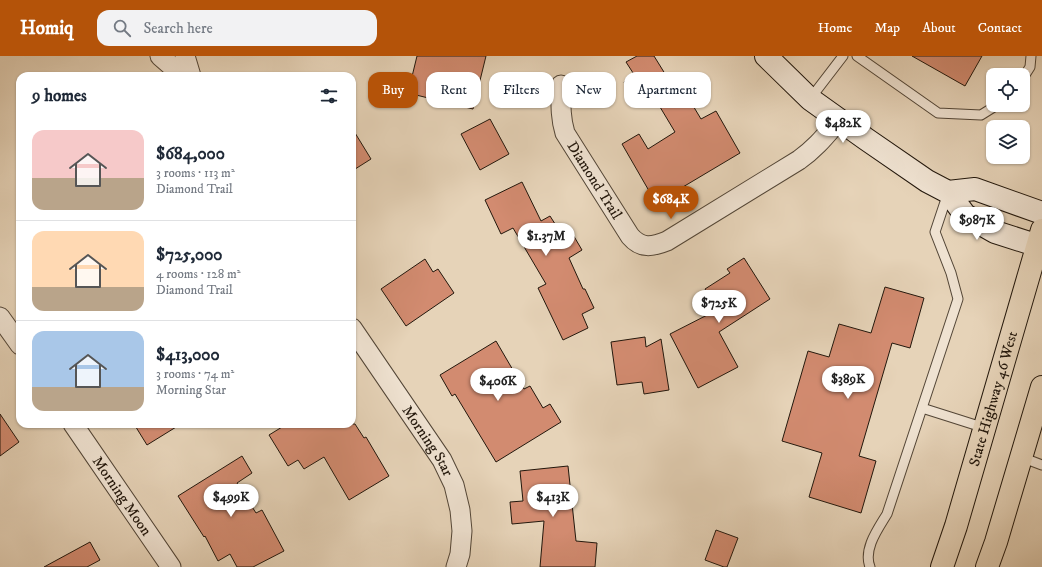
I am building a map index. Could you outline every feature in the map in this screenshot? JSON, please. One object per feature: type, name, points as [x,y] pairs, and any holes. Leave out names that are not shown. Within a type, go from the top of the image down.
[{"type":"main road","name":"State Highway 46 West","points":[[942,567],[956,526],[1040,241]]},
{"type":"main road","points":[[987,567],[996,542],[1042,387]]},
{"type":"street","points":[[160,56],[178,72]]},
{"type":"street","points":[[185,56],[190,72]]},
{"type":"street","points":[[766,56],[810,99],[838,120],[927,181],[948,192],[965,215],[995,232],[1040,241]]},
{"type":"street","name":"Diamond Trail","points":[[561,85],[560,103],[565,133],[630,236],[634,241],[647,246],[653,246],[667,241],[799,160],[811,152],[820,143],[838,120]]},
{"type":"street","points":[[948,192],[975,189],[1042,213]]},
{"type":"street","points":[[0,317],[16,339]]},
{"type":"street","name":"Morning Star","points":[[356,334],[442,460],[454,485],[460,510],[462,531],[460,554],[456,567]]},
{"type":"street","name":"Morning Moon","points":[[76,428],[171,567]]},
{"type":"lane","points":[[810,99],[843,56]]},
{"type":"lane","points":[[857,56],[938,113],[982,115],[986,112]]},
{"type":"lane","points":[[1029,68],[1031,56]]},
{"type":"lane","points":[[870,567],[868,561],[871,540],[887,514],[958,299],[951,273],[935,232],[948,192]]},
{"type":"lane","points":[[922,408],[985,428]]},
{"type":"lane","points":[[1021,457],[1042,465]]},
{"type":"building","points":[[417,56],[486,56],[481,76],[481,72],[426,72],[426,97],[418,95],[418,72],[413,72]]},
{"type":"building","points":[[637,56],[654,56],[664,72],[632,72],[626,62]]},
{"type":"building","points":[[912,56],[982,56],[965,86]]},
{"type":"building","points":[[661,108],[694,108],[701,119],[716,111],[740,153],[656,203],[622,144],[639,134],[648,149],[675,132]]},
{"type":"building","points":[[490,119],[509,154],[480,170],[461,134]]},
{"type":"building","points":[[356,135],[371,159],[356,168]]},
{"type":"building","points":[[522,182],[541,221],[550,216],[564,238],[572,233],[582,250],[569,258],[583,289],[585,289],[594,308],[582,314],[588,328],[563,340],[538,288],[546,284],[513,228],[501,234],[485,200]]},
{"type":"building","points":[[744,258],[770,299],[719,332],[738,367],[698,388],[670,334],[717,310],[705,289],[730,273],[727,269]]},
{"type":"building","points":[[425,259],[433,272],[438,269],[454,293],[406,326],[381,289]]},
{"type":"building","points":[[885,287],[924,298],[910,348],[892,343],[859,456],[876,461],[861,513],[809,497],[822,453],[782,441],[808,351],[829,357],[839,324],[871,333]]},
{"type":"building","points":[[645,337],[646,347],[661,339],[669,390],[644,394],[642,382],[617,385],[611,342]]},
{"type":"building","points":[[496,341],[524,389],[530,386],[543,408],[550,404],[561,422],[496,462],[455,394],[452,396],[440,375]]},
{"type":"building","points":[[0,414],[19,442],[0,456]]},
{"type":"building","points":[[356,426],[364,438],[366,437],[389,476],[349,500],[324,457],[304,469],[298,460],[288,466],[269,435],[280,428],[356,428]]},
{"type":"building","points":[[136,428],[175,428],[147,445]]},
{"type":"building","points":[[242,456],[252,473],[237,483],[256,513],[262,510],[284,551],[253,567],[237,567],[230,554],[218,561],[205,536],[204,537],[178,496]]},
{"type":"building","points":[[568,466],[576,541],[597,543],[595,567],[540,567],[544,521],[512,524],[510,502],[523,501],[520,471]]},
{"type":"building","points":[[716,530],[738,538],[727,567],[705,560]]},
{"type":"building","points":[[90,542],[100,560],[87,567],[44,567]]}]
